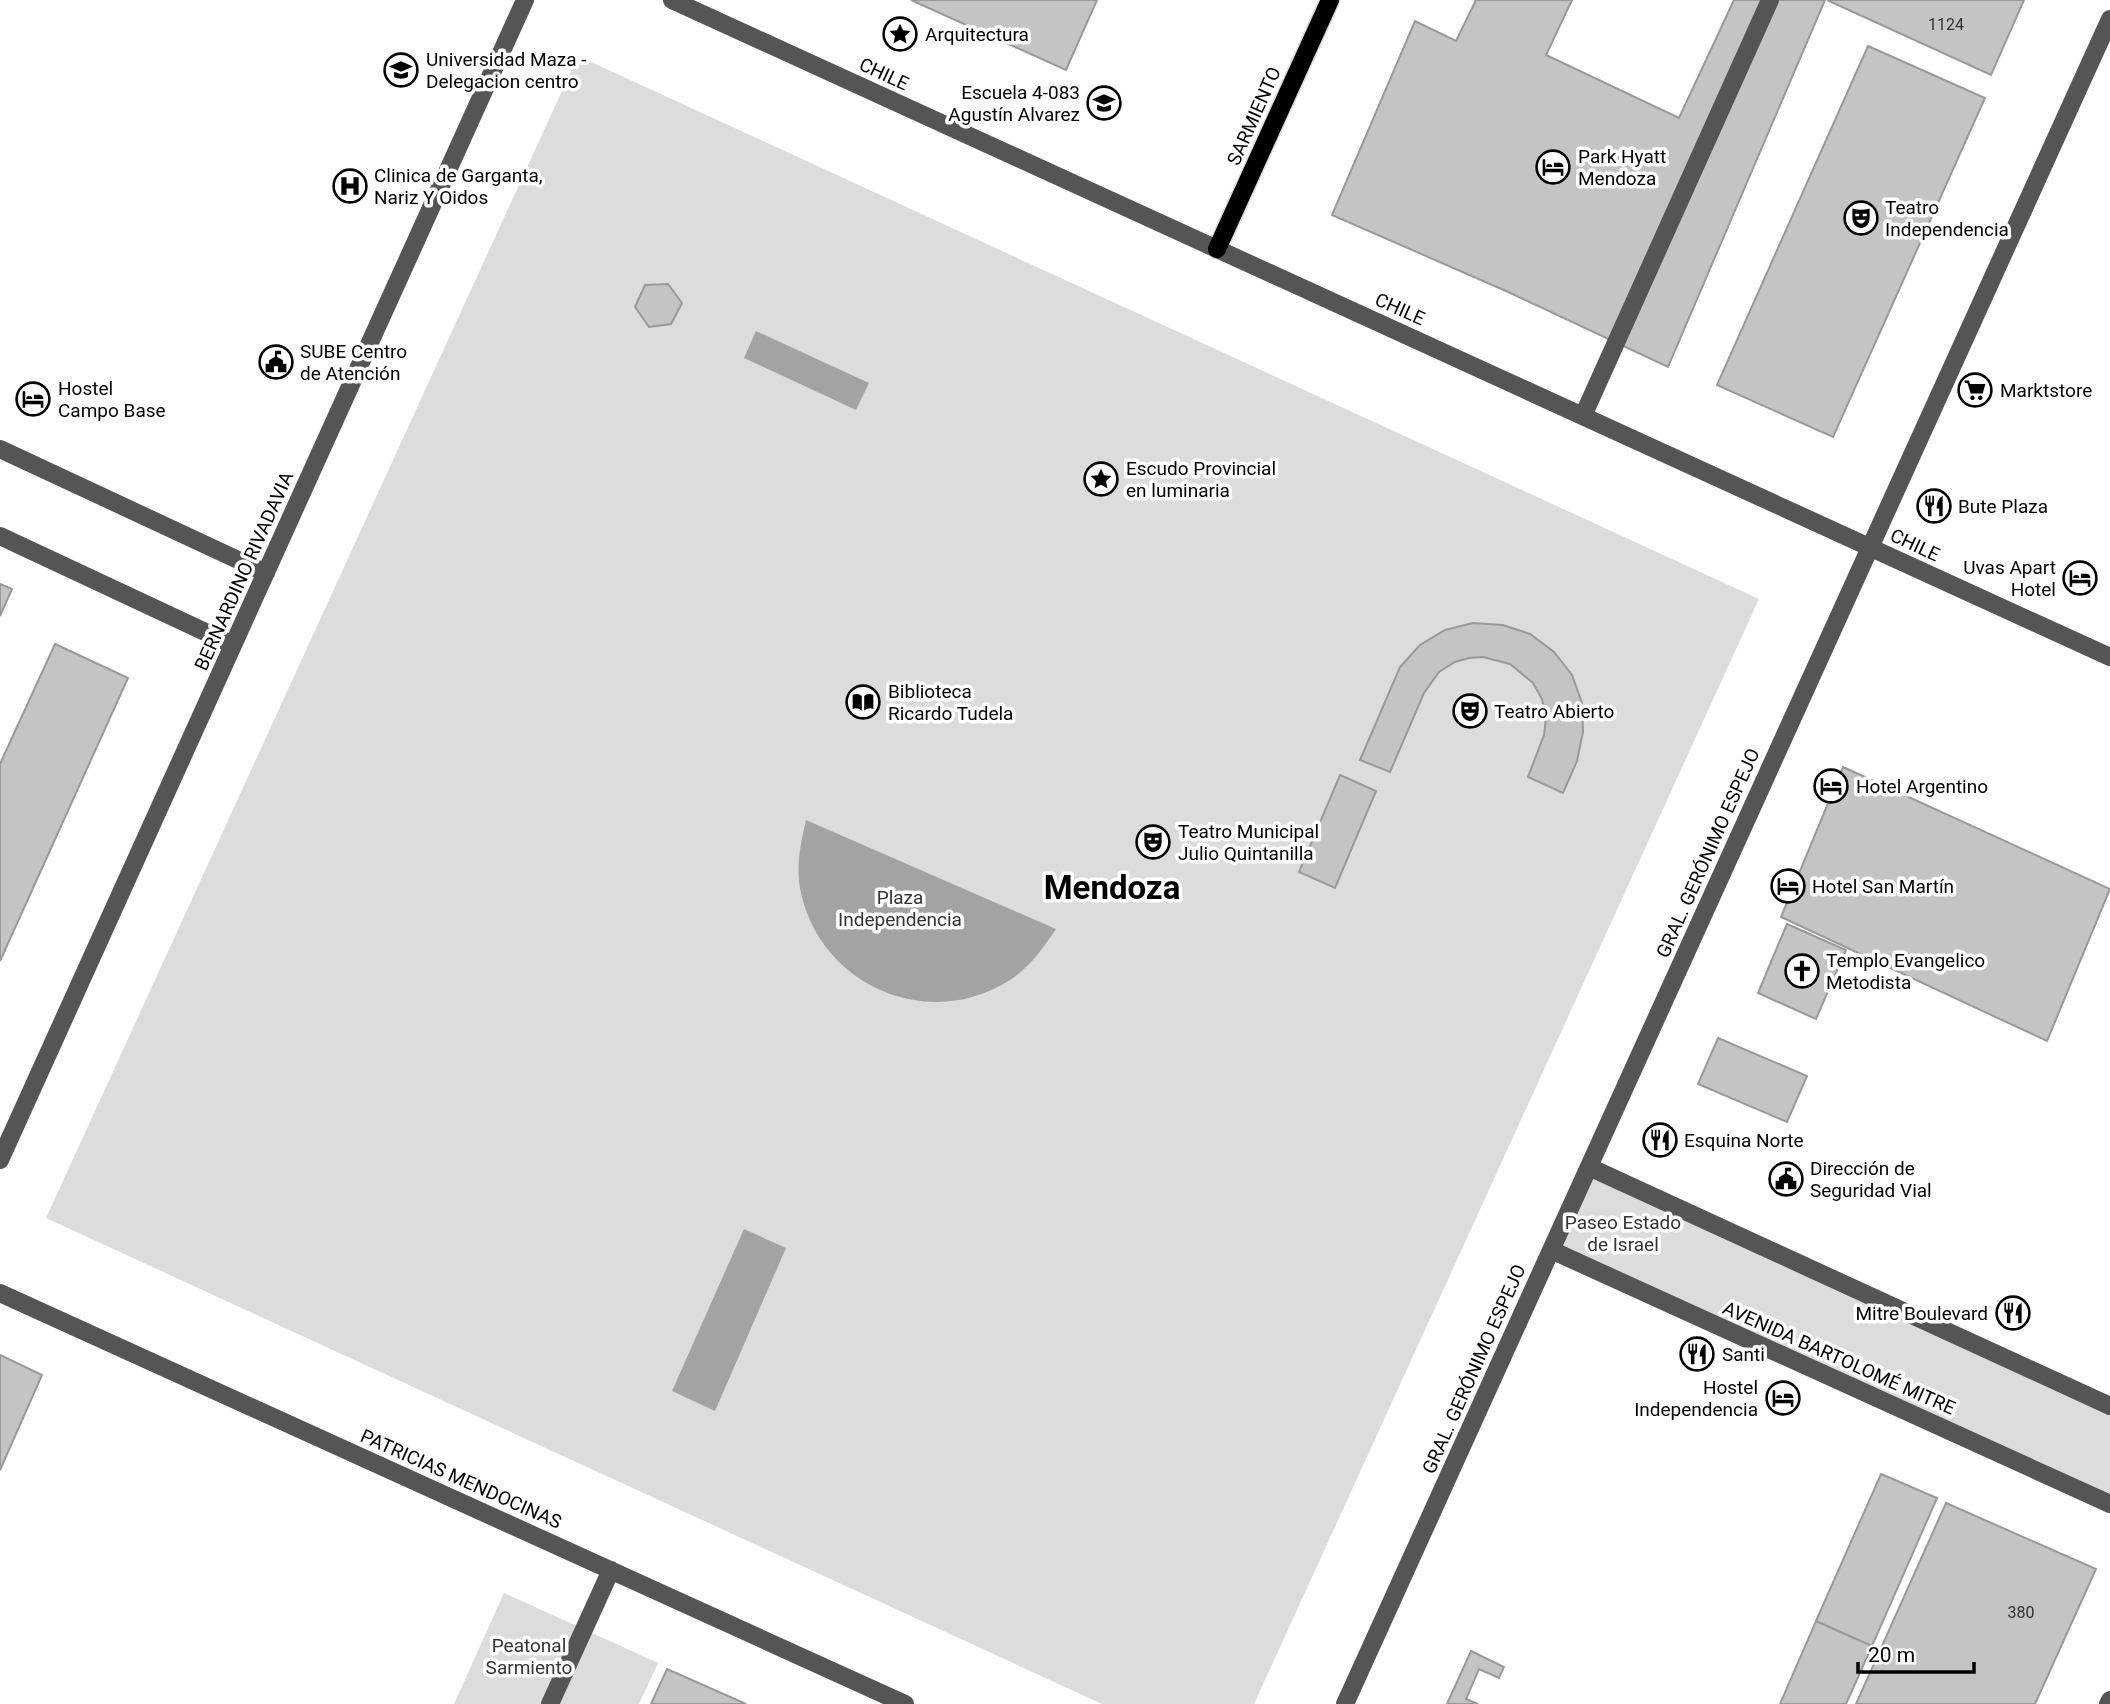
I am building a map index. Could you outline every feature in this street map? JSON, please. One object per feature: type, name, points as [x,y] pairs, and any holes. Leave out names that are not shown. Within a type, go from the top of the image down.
[{"type":"main road","name":"SARMIENTO","points":[[1217,249],[1330,0]]},
{"type":"street","name":"BERNARDINO RIVADAVIA","points":[[0,1160],[525,0]]},
{"type":"street","name":"CHILE","points":[[672,0],[2110,657]]},
{"type":"street","points":[[1583,416],[1770,0]]},
{"type":"street","name":"GRAL. GERÓNIMO ESPEJO","points":[[1345,1704],[2110,19]]},
{"type":"street","points":[[0,449],[266,573]]},
{"type":"street","points":[[0,536],[233,645]]},
{"type":"street","points":[[1589,1167],[2110,1406]]},
{"type":"street","name":"AVENIDA BARTOLOMÉ MITRE","points":[[1551,1250],[2110,1504]]},
{"type":"street","name":"PATRICIAS MENDOCINAS","points":[[0,1293],[905,1704]]},
{"type":"street","points":[[550,1704],[611,1570]]},
{"type":"green space","name":"Plaza Independencia","points":[[578,56],[1759,599],[1254,1704],[1102,1704],[46,1218]]},
{"type":"green space","name":"Paseo Estado de Israel","points":[[1589,1167],[2110,1406],[2110,1504],[1551,1250]]},
{"type":"green space","name":"Peatonal Sarmiento","points":[[504,1593],[658,1663],[639,1704],[454,1704]]},
{"type":"shaded area","points":[[756,331],[869,383],[856,410],[744,358]]},
{"type":"shaded area","points":[[806,820],[1056,929],[1036,957],[1017,975],[978,995],[945,1002],[912,1000],[881,990],[853,974],[829,951],[811,922],[799,879]]},
{"type":"shaded area","points":[[744,1229],[786,1248],[715,1411],[672,1391]]},
{"type":"building","points":[[911,0],[1097,0],[1066,70]]},
{"type":"building","name":"Park Hyatt Mendoza","points":[[1476,0],[1572,0],[1546,55],[1679,118],[1734,0],[1825,0],[1668,367],[1506,291],[1332,215],[1415,21],[1456,41]]},
{"type":"building","points":[[1827,0],[2024,0],[1991,75]]},
{"type":"building","name":"Teatro Independencia","points":[[1868,46],[1985,98],[1833,437],[1717,385]]},
{"type":"building","points":[[668,284],[682,303],[671,324],[649,327],[635,307],[645,285]]},
{"type":"building","points":[[0,584],[12,589],[0,616]]},
{"type":"building","points":[[1473,623],[1503,625],[1530,634],[1554,652],[1572,675],[1582,703],[1583,732],[1577,761],[1563,793],[1528,777],[1544,735],[1546,718],[1542,699],[1533,683],[1510,664],[1483,657],[1455,662],[1439,672],[1424,693],[1390,772],[1360,760],[1400,667],[1420,645],[1445,630]]},
{"type":"building","points":[[55,644],[128,678],[0,961],[0,764]]},
{"type":"building","points":[[1843,767],[2110,889],[2047,1041],[1781,917]]},
{"type":"building","points":[[1340,775],[1376,791],[1335,888],[1299,872]]},
{"type":"building","name":"Templo Evangelico Metodista","points":[[1787,924],[1846,950],[1816,1019],[1758,993]]},
{"type":"building","points":[[1718,1038],[1807,1076],[1787,1122],[1698,1084]]},
{"type":"building","points":[[0,1355],[42,1375],[0,1470]]},
{"type":"building","points":[[1881,1474],[1937,1498],[1872,1646],[1816,1621]]},
{"type":"building","points":[[1946,1503],[2096,1569],[2035,1704],[1856,1704]]},
{"type":"building","points":[[1816,1621],[1872,1646],[1846,1704],[1780,1704]]},
{"type":"building","points":[[1471,1651],[1504,1667],[1499,1678],[1479,1669],[1466,1699],[1478,1704],[1447,1704]]},
{"type":"building","points":[[667,1669],[746,1704],[651,1704]]},
{"type":"place","name":"Arquitectura","points":[[900,34]]},
{"type":"place","name":"Universidad Maza - Delegacion centro","points":[[401,70]]},
{"type":"place","name":"Escuela 4-083 Agustín Alvarez","points":[[1104,103]]},
{"type":"place","name":"Park Hyatt Mendoza","points":[[1553,167]]},
{"type":"place","name":"Clinica de Garganta, Nariz Y Oidos","points":[[350,186]]},
{"type":"place","name":"Teatro Independencia","points":[[1861,218]]},
{"type":"place","name":"SUBE Centro de Atención","points":[[276,362]]},
{"type":"place","name":"Marktstore","points":[[1975,390]]},
{"type":"place","name":"Hostel Campo Base","points":[[33,399]]},
{"type":"place","name":"Escudo Provincial en luminaria","points":[[1101,479]]},
{"type":"place","name":"Bute Plaza","points":[[1934,506]]},
{"type":"place","name":"Uvas Apart Hotel","points":[[2080,578]]},
{"type":"place","name":"Biblioteca Ricardo Tudela","points":[[863,702]]},
{"type":"place","name":"Teatro Abierto","points":[[1470,711]]},
{"type":"place","name":"Hotel Argentino","points":[[1831,786]]},
{"type":"place","name":"Teatro Municipal Julio Quintanilla","points":[[1153,842]]},
{"type":"place","name":"Hotel San Martín","points":[[1788,886]]},
{"type":"place","name":"Templo Evangelico Metodista","points":[[1802,971]]},
{"type":"place","name":"Esquina Norte","points":[[1660,1140]]},
{"type":"place","name":"Dirección de Seguridad Vial","points":[[1786,1179]]},
{"type":"place","name":"Mitre Boulevard","points":[[2013,1313]]},
{"type":"place","name":"Santi","points":[[1697,1354]]},
{"type":"place","name":"Hostel Independencia","points":[[1783,1398]]},
{"type":"district","name":"Mendoza","points":[[1112,887]]}]
